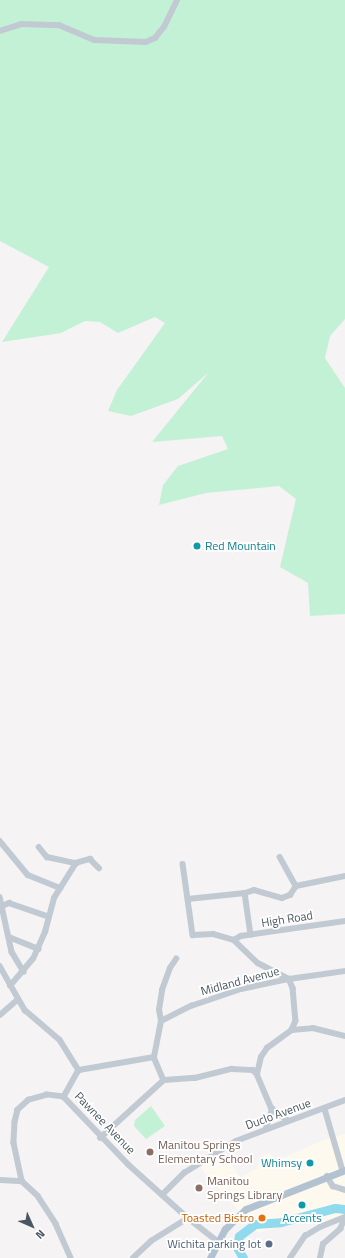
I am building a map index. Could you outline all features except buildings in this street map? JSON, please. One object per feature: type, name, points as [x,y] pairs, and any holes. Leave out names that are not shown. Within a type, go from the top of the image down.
[{"type":"main road","points":[[210,1258],[217,1241],[230,1223],[246,1209],[327,1176],[344,1171]]},
{"type":"street","points":[[0,30],[21,24],[59,25],[94,40],[146,42],[155,38],[164,27],[177,0]]},
{"type":"street","points":[[1,841],[28,875],[60,888]]},
{"type":"street","points":[[39,847],[47,857],[76,863],[90,859],[99,868]]},
{"type":"street","points":[[280,857],[296,886]]},
{"type":"street","points":[[10,986],[24,972],[38,948],[47,916],[60,888],[76,863]]},
{"type":"street","points":[[183,864],[193,935],[213,934],[234,940],[258,963],[288,979],[293,988],[296,1020],[292,1030]]},
{"type":"street","points":[[188,899],[245,893],[254,890],[282,898],[290,894],[296,886],[345,876]]},
{"type":"street","points":[[245,893],[251,935]]},
{"type":"street","points":[[0,897],[12,952],[24,972]]},
{"type":"street","points":[[2,906],[9,903],[47,916]]},
{"type":"street","name":"High Road","points":[[234,940],[251,935],[345,921]]},
{"type":"street","points":[[9,937],[38,948]]},
{"type":"street","points":[[164,1080],[154,1057],[161,1021],[159,1010],[162,990],[170,968],[176,959]]},
{"type":"street","points":[[0,966],[17,1000],[25,1010],[60,1040],[79,1070],[154,1057]]},
{"type":"street","name":"Midland Avenue","points":[[161,1021],[213,998],[288,979],[345,971]]},
{"type":"street","points":[[0,1015],[17,1000]]},
{"type":"street","points":[[257,1074],[261,1057],[267,1048],[292,1030],[314,1028],[345,1036]]},
{"type":"street","points":[[100,1138],[164,1080],[195,1078],[232,1069],[252,1070],[257,1074],[272,1110],[288,1120]]},
{"type":"street","name":"Pawnee Avenue","points":[[79,1070],[64,1097],[100,1138],[188,1218],[217,1241]]},
{"type":"street","points":[[64,1097],[46,1095],[29,1100],[18,1110],[14,1122],[14,1143],[22,1181],[42,1201],[56,1224],[71,1258]]},
{"type":"street","name":"Duclo Avenue","points":[[163,1194],[184,1173],[203,1160],[266,1128],[325,1109],[345,1100]]},
{"type":"street","points":[[325,1109],[344,1171]]},
{"type":"street","points":[[266,1128],[272,1110]]},
{"type":"street","points":[[327,1176],[334,1186],[345,1190]]},
{"type":"street","points":[[0,1180],[22,1181]]},
{"type":"street","points":[[132,1258],[151,1241],[188,1218]]},
{"type":"street","points":[[290,1258],[305,1236],[320,1226],[345,1218]]},
{"type":"street","points":[[320,1258],[323,1244],[340,1228],[345,1218]]},
{"type":"shaded area","points":[[345,1134],[345,1217],[320,1227],[309,1219],[258,1233],[200,1167],[223,1152],[240,1177],[257,1169],[262,1156],[270,1153],[276,1161],[321,1141]]},
{"type":"green space","points":[[0,0],[345,0],[345,319],[330,336],[325,358],[345,388],[345,614],[310,616],[308,583],[280,567],[296,499],[279,486],[206,493],[159,505],[163,485],[178,466],[228,449],[222,436],[152,442],[209,372],[178,399],[131,416],[108,411],[117,390],[165,323],[155,317],[118,333],[100,322],[85,321],[61,333],[2,342],[49,267],[0,241]]},
{"type":"green space","points":[[151,1106],[165,1126],[146,1139],[134,1126],[135,1120]]},
{"type":"waterway","points":[[243,1258],[237,1247],[239,1236],[255,1224],[281,1222],[335,1208],[345,1209]]},
{"type":"place","name":"Red Mountain","points":[[197,546]]},
{"type":"place","name":"Manitou Springs Elementary School","points":[[150,1152]]},
{"type":"place","name":"Whimsy","points":[[310,1163]]},
{"type":"place","name":"Manitou Springs Library","points":[[199,1188]]},
{"type":"place","name":"Accents","points":[[302,1205]]},
{"type":"place","name":"Toasted Bistro","points":[[262,1218]]},
{"type":"place","name":"Wichita parking lot","points":[[269,1244]]}]
